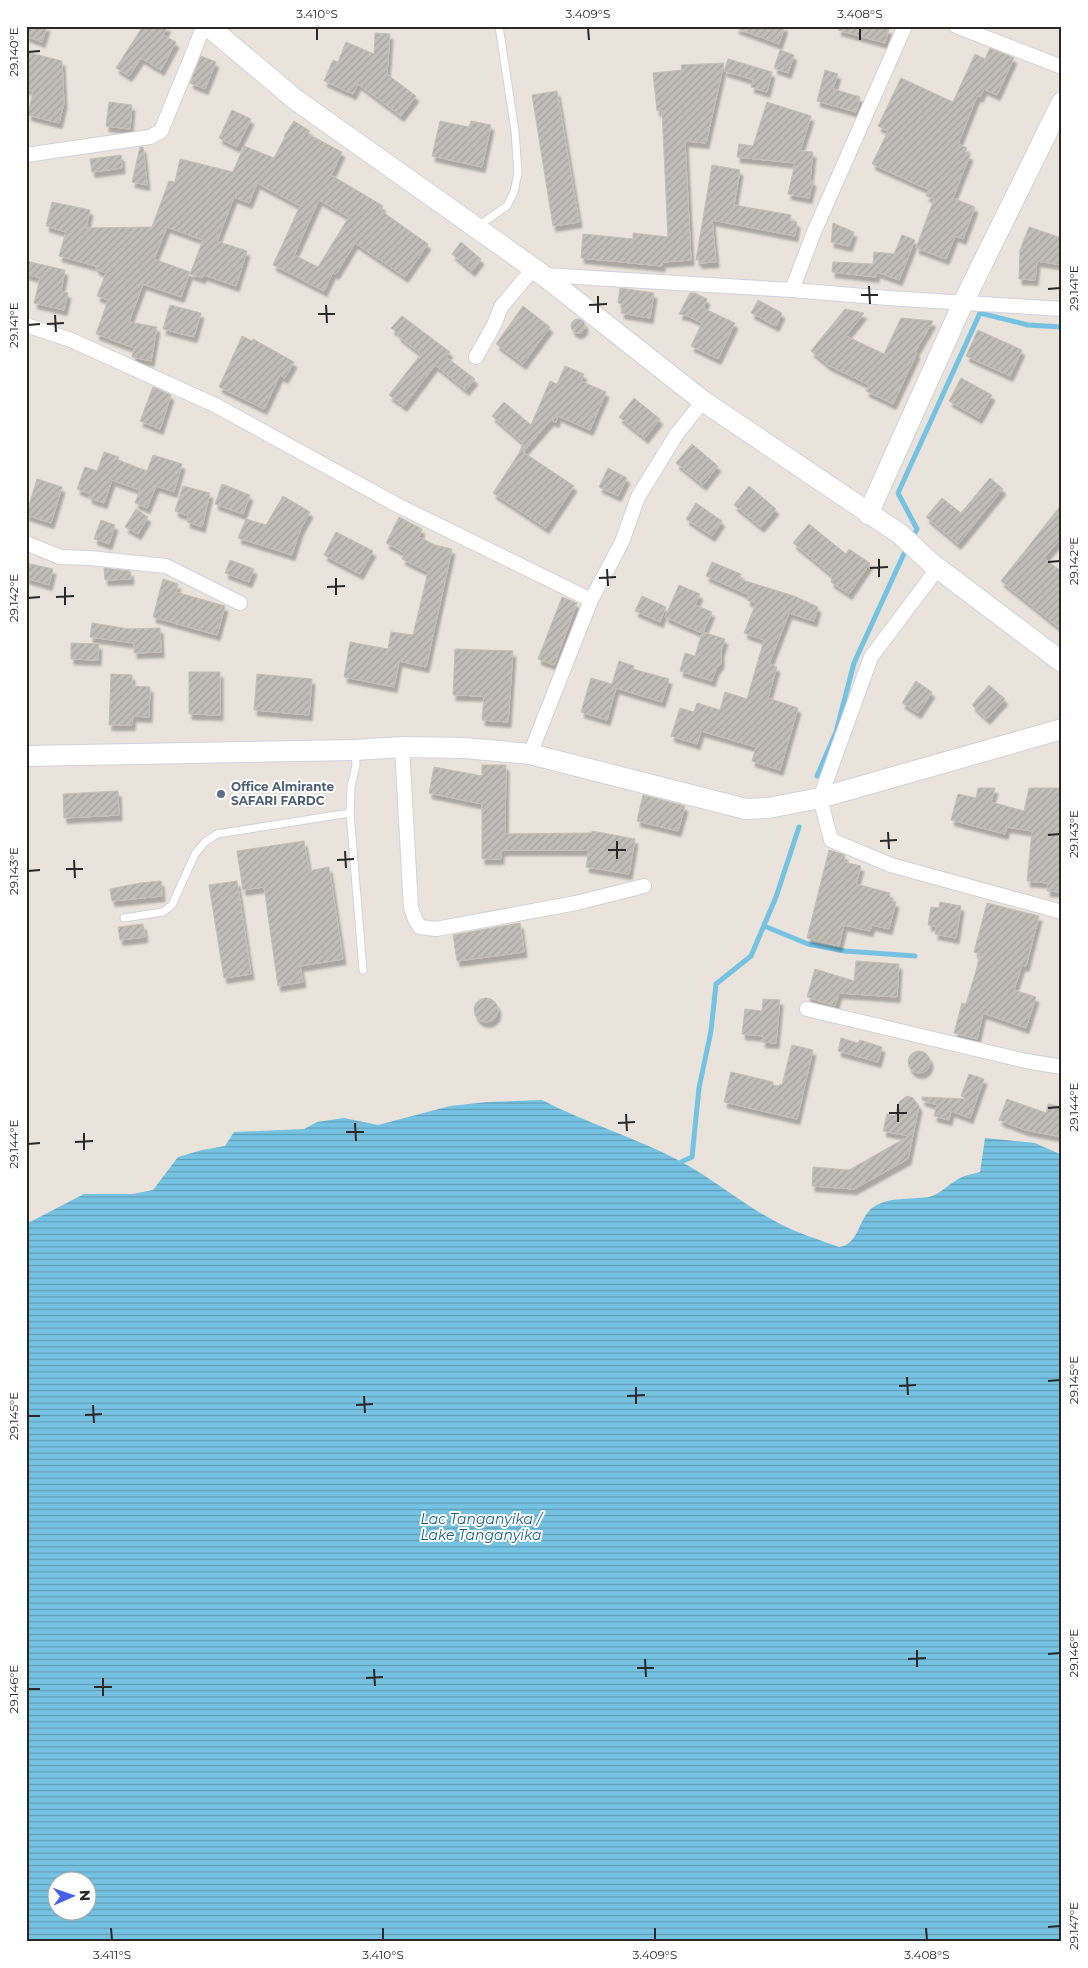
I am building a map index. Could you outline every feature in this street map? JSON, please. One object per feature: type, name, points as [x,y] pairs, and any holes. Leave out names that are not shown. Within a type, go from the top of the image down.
[{"type":"street","points":[[26,155],[150,136],[161,131],[204,26]]},
{"type":"street","points":[[208,26],[296,100],[538,272],[703,401],[900,534],[934,566],[1062,662]]},
{"type":"street","points":[[792,290],[835,181],[905,26]]},
{"type":"street","points":[[956,26],[1062,67]]},
{"type":"street","points":[[868,514],[963,303],[1062,102]]},
{"type":"street","points":[[476,357],[494,326],[501,307],[538,272],[1062,309]]},
{"type":"street","points":[[26,325],[71,340],[215,405],[397,505],[591,600]]},
{"type":"street","points":[[530,754],[591,600],[622,542],[638,497],[676,435],[703,401]]},
{"type":"street","points":[[26,543],[60,557],[90,558],[166,566],[240,604]]},
{"type":"street","points":[[934,566],[871,657],[820,798],[831,840],[891,865],[1062,912]]},
{"type":"street","points":[[26,756],[355,750],[402,747],[465,748],[530,754],[746,809],[768,808],[820,798],[1062,728]]},
{"type":"street","points":[[402,747],[411,908],[420,927],[436,929],[576,903],[644,886]]},
{"type":"street","points":[[807,1009],[1008,1057],[1062,1067]]},
{"type":"lane","points":[[476,228],[507,206],[514,192],[518,172],[515,131],[499,26]]},
{"type":"lane","points":[[355,750],[356,765],[351,787],[350,813],[363,970]]},
{"type":"lane","points":[[124,918],[163,912],[172,905],[195,854],[217,834],[350,813]]},
{"type":"water","name":"Lac Tanganyika / Lake Tanganyika","points":[[542,1100],[678,1160],[769,1218],[796,1231],[839,1247],[851,1242],[867,1213],[879,1204],[892,1200],[933,1196],[955,1181],[980,1172],[985,1138],[1035,1143],[1062,1155],[1062,1942],[26,1942],[26,1224],[84,1194],[133,1194],[153,1190],[178,1157],[225,1146],[234,1132],[304,1129],[317,1122],[344,1118],[378,1125],[450,1106],[487,1102]]},
{"type":"building","points":[[26,26],[47,26],[42,42],[26,36]]},
{"type":"building","points":[[143,26],[168,26],[163,35],[176,42],[161,70],[141,58],[129,76],[116,68]]},
{"type":"building","points":[[736,26],[785,26],[779,44],[736,28]]},
{"type":"building","points":[[839,26],[880,26],[889,29],[885,43],[838,30]]},
{"type":"building","points":[[375,33],[390,34],[387,74],[416,96],[401,116],[358,84],[353,94],[324,81],[333,60],[338,62],[346,42],[374,54]]},
{"type":"building","points":[[990,48],[1014,58],[997,95],[984,89],[980,97],[977,96],[958,144],[967,148],[965,153],[970,155],[953,198],[975,207],[963,239],[955,236],[946,259],[916,248],[934,199],[926,196],[929,190],[872,164],[888,131],[878,126],[901,78],[953,102],[975,54],[985,59]]},
{"type":"building","points":[[780,50],[794,55],[788,73],[774,68]]},
{"type":"building","points":[[26,52],[62,61],[64,103],[59,123],[28,115],[33,91],[26,89]]},
{"type":"building","points":[[201,56],[216,62],[205,89],[190,83]]},
{"type":"building","points":[[728,59],[772,72],[767,92],[751,87],[754,80],[724,71]]},
{"type":"building","points":[[724,63],[706,143],[685,141],[691,260],[662,262],[662,266],[581,258],[583,234],[633,239],[633,233],[668,237],[662,110],[657,111],[653,73],[682,70],[681,65]]},
{"type":"building","points":[[825,70],[838,74],[833,89],[860,97],[856,112],[817,101]]},
{"type":"building","points":[[557,91],[579,222],[553,226],[532,95]]},
{"type":"building","points":[[109,102],[132,105],[130,129],[106,126]]},
{"type":"building","points":[[767,102],[811,116],[800,151],[813,152],[810,180],[813,181],[809,198],[788,194],[795,163],[737,157],[739,144],[753,146]]},
{"type":"building","points":[[232,110],[251,119],[237,147],[219,138]]},
{"type":"building","points":[[294,121],[310,131],[308,134],[342,152],[331,175],[383,206],[380,210],[428,244],[405,277],[355,243],[336,274],[333,272],[324,291],[273,265],[300,206],[257,183],[249,203],[234,197],[217,241],[247,251],[236,286],[204,275],[202,278],[190,274],[203,240],[167,227],[154,259],[190,272],[181,297],[143,284],[129,322],[157,327],[151,361],[132,357],[134,348],[96,334],[108,300],[97,296],[106,273],[96,269],[96,266],[59,256],[66,232],[46,226],[52,202],[90,210],[86,228],[152,227],[169,181],[175,182],[180,159],[233,172],[244,146],[274,158],[284,136]],"holes":[[[319,200],[349,217],[318,267],[294,255]]]},
{"type":"building","points":[[440,121],[469,127],[471,121],[491,125],[482,167],[432,156]]},
{"type":"building","points":[[140,147],[143,147],[147,185],[132,182]]},
{"type":"building","points":[[121,155],[122,168],[92,172],[90,159]]},
{"type":"building","points":[[712,165],[740,170],[734,205],[791,215],[790,221],[797,222],[795,236],[712,220],[716,262],[699,263],[699,260],[696,260]]},
{"type":"building","points":[[833,223],[854,232],[849,246],[831,242]]},
{"type":"building","points":[[1029,227],[1062,238],[1062,265],[1037,261],[1035,280],[1019,279],[1020,250]]},
{"type":"building","points":[[902,235],[915,240],[899,280],[877,272],[876,277],[832,272],[833,262],[873,264],[874,252],[894,254]]},
{"type":"building","points":[[461,242],[481,259],[472,271],[452,254]]},
{"type":"building","points":[[26,261],[65,270],[61,291],[68,293],[64,310],[34,303],[40,278],[26,274]]},
{"type":"building","points":[[620,288],[654,293],[650,318],[621,313],[623,304],[618,303]]},
{"type":"building","points":[[690,293],[695,293],[707,299],[703,308],[735,323],[718,359],[691,346],[702,323],[679,314]]},
{"type":"building","points":[[758,300],[782,313],[776,326],[751,313]]},
{"type":"building","points":[[170,305],[201,313],[194,337],[163,329]]},
{"type":"building","points":[[523,306],[550,327],[523,364],[496,344]]},
{"type":"building","points":[[845,309],[864,313],[846,336],[884,354],[901,318],[933,321],[915,352],[917,353],[893,404],[866,391],[869,385],[828,365],[811,351]]},
{"type":"building","points":[[402,316],[450,352],[446,357],[475,379],[466,390],[435,365],[404,406],[389,395],[421,354],[391,328]]},
{"type":"building","points":[[575,319],[581,319],[585,326],[581,333],[575,333],[571,329],[571,323]]},
{"type":"building","points":[[978,330],[1022,350],[1010,376],[966,356]]},
{"type":"building","points":[[242,336],[252,341],[253,339],[294,362],[285,378],[280,375],[264,409],[219,387]]},
{"type":"building","points":[[565,366],[584,374],[581,381],[606,392],[590,430],[558,416],[556,422],[551,420],[523,452],[574,486],[546,528],[493,493],[519,453],[523,443],[492,416],[504,402],[531,425],[550,381],[557,384]]},
{"type":"building","points":[[961,378],[992,395],[979,418],[949,401]]},
{"type":"building","points":[[153,387],[171,395],[160,429],[140,421]]},
{"type":"building","points":[[634,398],[660,419],[645,438],[619,417]]},
{"type":"building","points":[[692,444],[718,466],[703,485],[676,463]]},
{"type":"building","points":[[104,452],[119,457],[118,460],[147,471],[153,455],[182,464],[174,492],[156,486],[147,508],[135,503],[140,490],[112,480],[104,503],[89,498],[90,494],[77,489],[85,467],[97,471]]},
{"type":"building","points":[[608,468],[627,478],[618,496],[599,487]]},
{"type":"building","points":[[990,478],[1003,489],[958,544],[926,517],[942,498],[961,513]]},
{"type":"building","points":[[37,479],[62,487],[51,523],[26,515]]},
{"type":"building","points":[[222,484],[250,495],[243,514],[215,504]]},
{"type":"building","points":[[183,486],[210,493],[202,527],[187,522],[188,516],[175,511]]},
{"type":"building","points":[[749,486],[776,509],[761,527],[734,505]]},
{"type":"building","points":[[283,496],[310,512],[300,530],[292,555],[238,538],[246,519],[266,525]]},
{"type":"building","points":[[696,503],[722,521],[712,536],[686,519]]},
{"type":"building","points":[[1062,504],[1062,537],[1044,558],[1062,572],[1062,630],[1001,581]]},
{"type":"building","points":[[136,509],[148,517],[138,534],[125,527]]},
{"type":"building","points":[[399,517],[422,529],[419,537],[435,545],[452,549],[426,667],[399,661],[394,687],[344,677],[350,642],[388,649],[391,632],[413,635],[428,572],[402,559],[405,553],[386,543]]},
{"type":"building","points":[[101,520],[115,525],[109,544],[94,539]]},
{"type":"building","points":[[809,524],[846,554],[849,549],[870,563],[849,594],[831,582],[832,575],[793,543]]},
{"type":"building","points":[[336,532],[373,551],[360,574],[324,555]]},
{"type":"building","points":[[230,560],[254,569],[249,582],[225,573]]},
{"type":"building","points":[[712,562],[741,574],[739,579],[794,596],[818,607],[814,621],[789,613],[769,664],[777,667],[768,698],[798,708],[780,770],[752,761],[756,747],[701,731],[697,744],[671,736],[680,708],[694,712],[697,703],[720,710],[725,692],[747,699],[764,640],[744,633],[756,603],[747,600],[749,595],[706,576]]},
{"type":"building","points":[[26,563],[53,569],[49,585],[26,578]]},
{"type":"building","points":[[104,568],[130,571],[131,579],[105,580]]},
{"type":"building","points":[[163,579],[178,584],[176,592],[225,606],[217,635],[153,617]]},
{"type":"building","points":[[679,585],[700,594],[695,605],[712,612],[703,632],[725,639],[721,651],[721,663],[716,669],[712,681],[680,671],[685,653],[695,656],[702,633],[665,617]]},
{"type":"building","points":[[642,596],[666,607],[660,622],[635,611]]},
{"type":"building","points":[[562,597],[577,603],[554,665],[538,659]]},
{"type":"building","points":[[92,623],[129,629],[160,628],[161,652],[134,653],[134,643],[90,637]]},
{"type":"building","points":[[71,643],[99,644],[98,660],[71,659]]},
{"type":"building","points":[[455,649],[513,651],[508,722],[482,720],[484,696],[453,695]]},
{"type":"building","points":[[619,661],[634,666],[633,669],[669,679],[662,702],[616,688],[607,720],[581,712],[591,678],[612,684]]},
{"type":"building","points":[[189,672],[220,672],[220,715],[189,714]]},
{"type":"building","points":[[111,674],[132,675],[132,686],[150,687],[149,717],[133,716],[132,725],[109,725]]},
{"type":"building","points":[[257,674],[312,679],[309,715],[254,710]]},
{"type":"building","points":[[916,681],[932,692],[918,713],[902,703]]},
{"type":"building","points":[[989,685],[1005,699],[987,719],[972,705]]},
{"type":"building","points":[[482,765],[506,765],[505,834],[592,833],[592,831],[635,839],[629,874],[586,867],[589,850],[505,850],[501,851],[501,859],[482,859],[482,804],[429,793],[434,767],[482,776]]},
{"type":"building","points":[[978,788],[995,788],[991,802],[1024,811],[1029,788],[1061,788],[1062,892],[1047,891],[1048,883],[1027,881],[1032,831],[1007,827],[1005,834],[951,820],[958,794],[976,798]]},
{"type":"building","points":[[118,791],[119,815],[64,818],[63,794]]},
{"type":"building","points":[[643,795],[685,806],[678,831],[637,821]]},
{"type":"building","points":[[304,841],[309,871],[329,867],[343,959],[300,966],[303,982],[278,986],[264,887],[243,890],[237,851]]},
{"type":"building","points":[[829,850],[845,855],[844,862],[861,866],[856,884],[890,893],[889,900],[896,902],[889,929],[872,925],[870,931],[844,925],[839,946],[807,938]]},
{"type":"building","points":[[161,881],[162,896],[112,901],[110,889]]},
{"type":"building","points":[[237,881],[251,974],[224,978],[209,885]]},
{"type":"building","points":[[940,902],[961,906],[956,938],[935,934],[936,926],[928,925],[931,907],[939,908]]},
{"type":"building","points":[[987,903],[1039,916],[1026,966],[1022,965],[1014,990],[1036,997],[1026,1028],[983,1013],[977,1039],[954,1033],[962,1003],[966,1004],[976,971],[980,954],[974,952]]},
{"type":"building","points":[[520,923],[524,952],[457,961],[453,935]]},
{"type":"building","points":[[143,924],[145,937],[120,940],[118,927]]},
{"type":"building","points":[[856,961],[899,964],[897,997],[839,993],[835,1006],[807,997],[815,969],[854,981]]},
{"type":"building","points":[[486,998],[491,999],[497,1005],[497,1015],[491,1021],[486,1022],[481,1021],[475,1015],[474,1010],[475,1005],[481,999]]},
{"type":"building","points":[[763,999],[780,1000],[776,1043],[762,1042],[763,1036],[742,1034],[745,1009],[762,1011]]},
{"type":"building","points":[[841,1038],[858,1043],[860,1040],[882,1047],[878,1062],[838,1051]]},
{"type":"building","points":[[792,1045],[813,1050],[797,1119],[724,1102],[731,1072],[773,1082],[773,1085],[782,1085]]},
{"type":"building","points":[[919,1051],[927,1054],[930,1062],[927,1070],[919,1073],[911,1070],[908,1062],[911,1054]]},
{"type":"building","points":[[969,1074],[984,1079],[970,1118],[951,1111],[949,1120],[934,1116],[937,1105],[922,1100],[922,1097],[968,1099],[961,1096]]},
{"type":"building","points":[[907,1096],[913,1098],[919,1106],[908,1159],[854,1189],[812,1186],[813,1167],[849,1170],[909,1136],[883,1131],[887,1114],[895,1116],[899,1102]]},
{"type":"building","points":[[1007,1099],[1046,1113],[1048,1104],[1062,1107],[1062,1137],[1025,1130],[999,1120]]},
{"type":"waterway","points":[[911,540],[917,529],[898,493],[980,313],[1028,325],[1062,327]]},
{"type":"waterway","points":[[817,776],[836,732],[854,663],[907,547]]},
{"type":"waterway","points":[[681,1162],[692,1157],[699,1088],[711,1031],[716,984],[751,956],[776,897],[799,827]]},
{"type":"waterway","points":[[764,926],[808,944],[845,951],[915,956]]},
{"type":"place","name":"Office Almirante SAFARI FARDC","points":[[221,794]]}]
